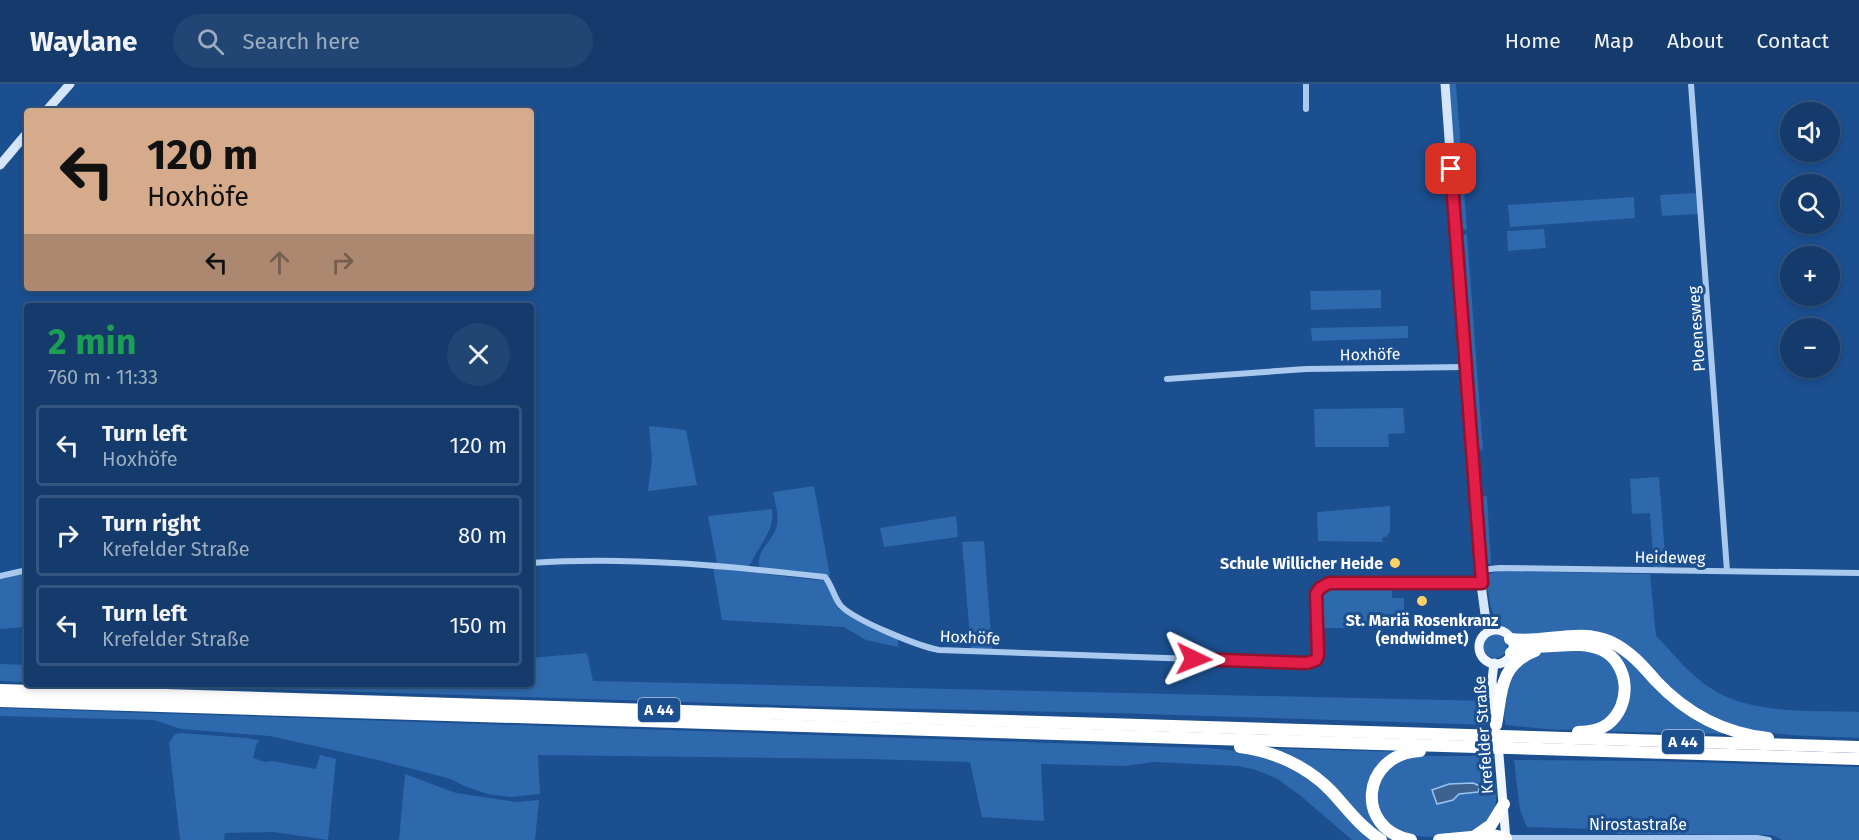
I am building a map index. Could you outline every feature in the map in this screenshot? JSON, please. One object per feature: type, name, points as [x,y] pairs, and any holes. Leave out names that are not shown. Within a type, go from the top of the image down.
[{"type":"highway","points":[[1510,639],[1584,636],[1605,639],[1631,655],[1675,700],[1704,720],[1748,735],[1817,741],[1834,747]]},
{"type":"highway","points":[[1511,653],[1522,649],[1560,645],[1589,646],[1604,651],[1611,657],[1618,664],[1624,678],[1623,702],[1611,721],[1597,730],[1532,739]]},
{"type":"highway","points":[[1496,725],[1502,685],[1510,669],[1520,658],[1530,653],[1560,645]]},
{"type":"highway","name":"A 44","points":[[0,690],[1400,733],[1502,748],[1532,739],[1859,759]]},
{"type":"highway","name":"A 44","points":[[0,701],[1188,738],[1466,741],[1532,739],[1859,747]]},
{"type":"highway","points":[[1188,738],[1257,750],[1295,764],[1327,787],[1360,823],[1381,840]]},
{"type":"highway","points":[[1411,840],[1388,831],[1375,814],[1371,793],[1378,773],[1391,759],[1407,752],[1466,741]]},
{"type":"highway","points":[[1473,837],[1491,825],[1504,804]]},
{"type":"highway","points":[[1439,840],[1493,835],[1504,839]]},
{"type":"main road","points":[[49,108],[70,84]]},
{"type":"main road","points":[[1444,84],[1480,570],[1484,608],[1491,630]]},
{"type":"main road","points":[[0,165],[24,137]]},
{"type":"main road","points":[[1491,630],[1500,631],[1510,639],[1511,653],[1505,661],[1494,663],[1482,656],[1479,646],[1482,636],[1491,630]]},
{"type":"main road","name":"Krefelder Straße","points":[[1494,663],[1492,681],[1504,804],[1504,839]]},
{"type":"street","points":[[1306,84],[1306,109]]},
{"type":"street","name":"Ploenesweg","points":[[1691,84],[1727,572]]},
{"type":"street","name":"Hoxhöfe","points":[[1167,379],[1306,369],[1466,366]]},
{"type":"street","name":"Hoxhöfe","points":[[534,563],[577,560],[691,564],[825,577],[840,605],[855,616],[922,646],[939,650],[1307,663],[1316,660],[1318,655],[1316,594],[1320,588],[1329,583],[1482,583]]},
{"type":"street","name":"Heideweg","points":[[1480,570],[1499,568],[1859,573]]},
{"type":"street","points":[[0,576],[24,571]]},
{"type":"street","name":"Nirostastraße","points":[[1504,839],[1757,838],[1769,840]]},
{"type":"shaded area","points":[[1449,84],[1456,84],[1467,230],[1460,229]]},
{"type":"shaded area","points":[[1696,193],[1698,214],[1662,216],[1660,195]]},
{"type":"shaded area","points":[[1634,197],[1635,218],[1510,227],[1508,205]]},
{"type":"shaded area","points":[[1544,229],[1546,248],[1508,251],[1507,231]]},
{"type":"shaded area","points":[[1467,234],[1483,451],[1476,446],[1460,235]]},
{"type":"shaded area","points":[[1381,290],[1381,308],[1311,310],[1310,291]]},
{"type":"shaded area","points":[[1408,326],[1408,338],[1312,341],[1311,328]]},
{"type":"shaded area","points":[[1403,408],[1405,433],[1388,434],[1389,447],[1315,447],[1314,409]]},
{"type":"shaded area","points":[[649,426],[686,430],[697,485],[648,491],[652,459]]},
{"type":"shaded area","points":[[1659,477],[1666,568],[1654,567],[1650,513],[1632,514],[1630,479]]},
{"type":"shaded area","points":[[814,486],[830,576],[759,568],[762,551],[777,525],[773,492]]},
{"type":"shaded area","points":[[1487,496],[1491,565],[1484,559],[1479,497]]},
{"type":"shaded area","points":[[1390,506],[1390,531],[1386,538],[1384,536],[1382,540],[1384,542],[1318,541],[1317,512]]},
{"type":"shaded area","points":[[772,509],[769,530],[747,567],[717,563],[708,516]]},
{"type":"shaded area","points":[[956,516],[958,537],[884,547],[880,528]]},
{"type":"shaded area","points":[[984,541],[992,649],[971,649],[962,542]]},
{"type":"shaded area","points":[[713,568],[826,581],[838,609],[898,639],[898,647],[866,640],[844,627],[722,620]]},
{"type":"shaded area","points":[[1497,571],[1650,574],[1656,636],[1702,682],[1737,701],[1757,706],[1798,711],[1859,712],[1859,738],[1775,734],[1734,725],[1695,708],[1603,634],[1590,630],[1574,630],[1527,635],[1502,628],[1494,616],[1485,576]]},
{"type":"shaded area","points":[[24,574],[24,627],[0,629],[0,579]]},
{"type":"shaded area","points":[[1331,586],[1392,586],[1392,598],[1404,598],[1404,628],[1320,628],[1320,594],[1323,589]]},
{"type":"shaded area","points":[[1495,634],[1503,638],[1507,646],[1503,654],[1495,658],[1487,654],[1483,646],[1487,638]]},
{"type":"shaded area","points":[[1526,642],[1611,643],[1724,734],[1596,731],[1625,701],[1610,651]]},
{"type":"shaded area","points":[[1583,648],[1604,657],[1612,665],[1616,674],[1618,695],[1615,705],[1602,721],[1593,726],[1571,730],[1505,725],[1504,704],[1507,687],[1512,673],[1520,664],[1546,652]]},
{"type":"shaded area","points":[[587,653],[593,681],[1489,701],[1492,725],[202,687],[534,687],[534,658]]},
{"type":"shaded area","points":[[0,664],[24,665],[24,682],[0,681]]},
{"type":"shaded area","points":[[0,708],[1207,748],[1263,757],[1286,765],[1314,783],[1373,840],[1352,840],[1301,796],[1276,778],[1238,766],[1154,762],[1125,766],[1041,764],[1044,821],[982,817],[970,762],[538,755],[540,794],[510,797],[488,794],[451,779],[378,760],[270,736],[181,729],[154,720],[0,716]]},
{"type":"shaded area","points":[[175,734],[260,741],[257,743],[253,758],[265,762],[272,761],[316,769],[320,755],[336,759],[328,840],[274,832],[225,833],[224,840],[180,840],[169,743]]},
{"type":"shaded area","points":[[1264,748],[1399,752],[1387,759],[1370,802],[1401,840],[1390,840],[1381,835],[1329,787]]},
{"type":"shaded area","points":[[1415,756],[1494,756],[1493,772],[1484,772],[1484,780],[1493,780],[1496,784],[1495,809],[1483,827],[1466,833],[1430,837],[1401,833],[1392,827],[1380,810],[1377,790],[1385,772],[1393,764]]},
{"type":"shaded area","points":[[1514,760],[1653,761],[1859,767],[1859,840],[1782,840],[1772,835],[1619,834],[1592,829],[1527,827],[1520,810]]},
{"type":"shaded area","points":[[405,774],[456,793],[516,802],[539,800],[535,840],[399,840]]},
{"type":"shaded area","points":[[1473,783],[1480,786],[1478,792],[1459,794],[1453,800],[1437,804],[1432,790],[1449,784]]},
{"type":"place","name":"Schule Willicher Heide","points":[[1395,563]]},
{"type":"place","name":"St. Mariä Rosenkranz (endwidmet)","points":[[1422,601]]},
{"type":"route","points":[[1194,659],[1307,663],[1316,660],[1318,655],[1316,594],[1320,588],[1329,583],[1482,583],[1451,169]]}]
